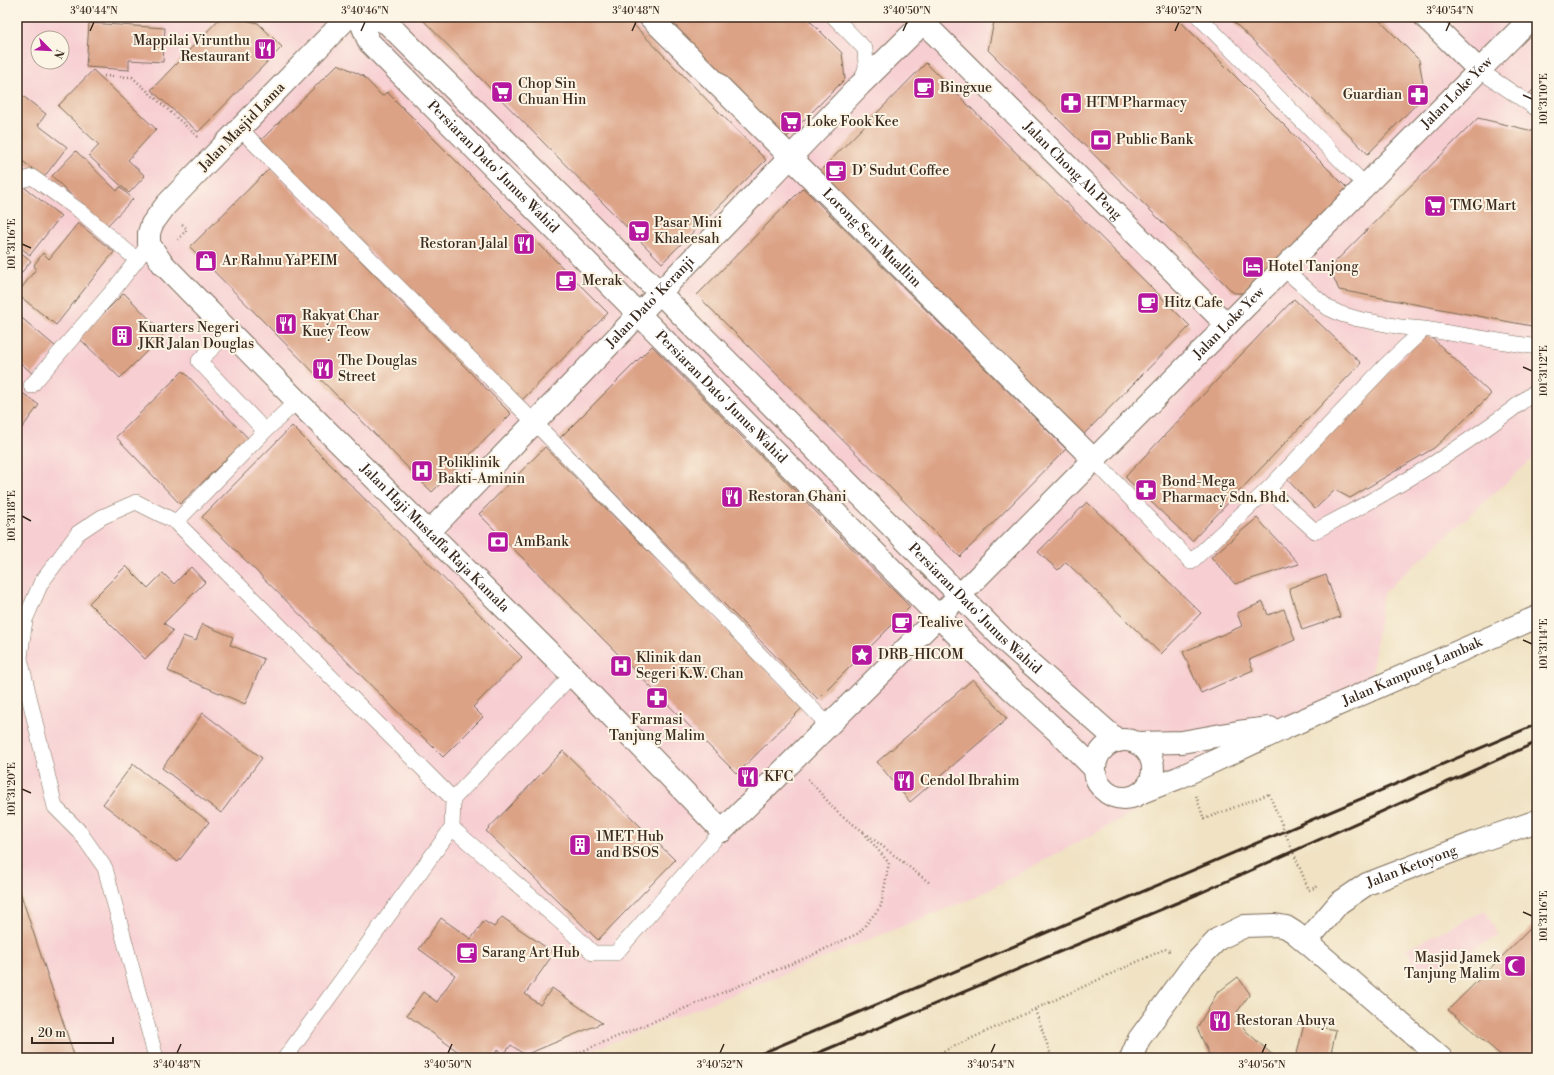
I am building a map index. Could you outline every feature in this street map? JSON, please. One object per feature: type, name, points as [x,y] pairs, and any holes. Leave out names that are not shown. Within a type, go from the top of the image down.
[{"type":"street","name":"Jalan Masjid Lama","points":[[143,252],[152,224],[166,205],[348,17]]},
{"type":"street","name":"Persiaran Dato' Junus Wahid","points":[[359,17],[368,42],[938,616],[1011,689],[1060,734],[1095,769]]},
{"type":"street","name":"Persiaran Dato' Junus Wahid","points":[[374,17],[388,24],[660,293],[1006,642],[1127,742]]},
{"type":"street","name":"Lorong Seni Muallim","points":[[650,17],[1094,460]]},
{"type":"street","points":[[1425,17],[1479,70]]},
{"type":"street","name":"Jalan Loke Yew","points":[[722,831],[960,595],[1532,17]]},
{"type":"street","name":"Jalan Dato' Keranji","points":[[428,532],[792,158],[923,19]]},
{"type":"street","name":"Jalan Chong Ah Peng","points":[[923,19],[1227,325]]},
{"type":"street","name":"Jalan Haji Mustaffa Raja Kamala","points":[[143,252],[162,263],[297,401],[572,675],[722,831]]},
{"type":"street","name":"Jalan Kampung Lambak","points":[[1142,792],[1188,773],[1287,727],[1537,617]]},
{"type":"street","name":"Jalan Kampung Lambak","points":[[1127,742],[1182,742],[1238,732],[1287,727]]},
{"type":"street","points":[[1127,742],[1145,749],[1153,766],[1152,776],[1148,785],[1142,792],[1134,797],[1124,798],[1115,797],[1107,793],[1100,786],[1096,778],[1095,769],[1097,759],[1102,751],[1109,745],[1127,742]]},
{"type":"street","name":"Jalan Ketoyong","points":[[1306,942],[1339,904],[1367,884],[1474,843],[1537,821]]},
{"type":"street","points":[[1131,1058],[1140,1039],[1194,964],[1218,939],[1245,926],[1276,925],[1286,927],[1294,932],[1438,1057]]},
{"type":"lane","points":[[834,17],[865,49],[866,67],[860,86]]},
{"type":"lane","points":[[1199,17],[1365,185]]},
{"type":"lane","points":[[1479,70],[1537,109]]},
{"type":"lane","points":[[240,128],[257,147],[535,423],[829,726]]},
{"type":"lane","points":[[17,182],[32,177],[80,211],[143,252],[116,287],[31,386]]},
{"type":"lane","points":[[1283,268],[1328,308],[1341,314],[1358,319],[1402,327],[1424,329],[1537,347]]},
{"type":"lane","points":[[1094,460],[1191,562],[1268,488],[1386,365],[1424,329]]},
{"type":"lane","points":[[230,331],[199,361],[265,431]]},
{"type":"lane","points":[[1268,488],[1314,532],[1361,508],[1419,473],[1478,434],[1537,390]]},
{"type":"lane","points":[[176,522],[265,431],[297,401]]},
{"type":"lane","points":[[156,1058],[105,868],[79,831],[55,807],[20,658],[25,620],[41,583],[78,533],[102,517],[136,502],[176,522],[452,798]]},
{"type":"lane","points":[[285,1058],[452,828],[452,798],[572,675]]},
{"type":"lane","points":[[452,828],[563,924],[593,953],[616,953],[722,831]]},
{"type":"path","points":[[104,76],[132,77],[215,154]]},
{"type":"path","points":[[166,205],[187,229],[177,240],[182,245]]},
{"type":"path","points":[[793,762],[840,814],[931,884]]},
{"type":"path","points":[[1188,773],[1204,819],[1269,794],[1309,890]]},
{"type":"path","points":[[566,1058],[810,956],[859,933],[881,906],[889,863],[863,832]]},
{"type":"path","points":[[929,1058],[1165,949],[1194,964]]},
{"type":"path","points":[[1034,1010],[1052,1058]]},
{"type":"shaded area","points":[[17,17],[1537,17],[1537,455],[1383,593],[1370,687],[973,898],[573,1058],[17,1058]]},
{"type":"shaded area","points":[[1485,910],[1499,936],[1420,975],[1406,949]]},
{"type":"building","points":[[221,17],[233,17],[258,23],[282,47],[198,132],[151,90]]},
{"type":"building","points":[[420,17],[626,17],[766,160],[662,263]]},
{"type":"building","points":[[665,17],[806,17],[842,53],[845,79],[784,140]]},
{"type":"building","points":[[995,17],[1176,17],[1353,194],[1249,293],[1234,293],[988,50]]},
{"type":"building","points":[[1229,17],[1376,17],[1419,60],[1425,95],[1368,154]]},
{"type":"building","points":[[89,23],[165,28],[163,62],[129,60],[129,70],[86,67]]},
{"type":"building","points":[[926,63],[1190,326],[1083,435],[819,172]]},
{"type":"building","points":[[338,64],[363,76],[382,96],[387,92],[608,313],[520,402],[260,141]]},
{"type":"building","points":[[93,70],[156,129],[128,160],[145,176],[129,193],[89,156],[99,145],[58,106]]},
{"type":"building","points":[[1537,86],[1537,96],[1529,94]]},
{"type":"building","points":[[19,93],[46,114],[38,125],[67,147],[44,177],[17,157],[17,96]]},
{"type":"building","points":[[1478,118],[1537,132],[1537,327],[1339,290],[1333,276],[1332,265]]},
{"type":"building","points":[[76,151],[117,191],[120,187],[133,199],[105,228],[52,176]]},
{"type":"building","points":[[270,168],[511,414],[432,492],[190,247]]},
{"type":"building","points":[[20,184],[61,216],[30,255],[17,245],[17,188]]},
{"type":"building","points":[[803,188],[1066,449],[960,557],[697,295]]},
{"type":"building","points":[[78,223],[114,252],[56,325],[17,294],[36,269],[34,265],[43,253],[49,259]]},
{"type":"building","points":[[17,249],[31,261],[17,278]]},
{"type":"building","name":"Kuarters Negeri JKR Jalan Douglas","points":[[124,293],[164,334],[120,378],[79,338]]},
{"type":"building","points":[[1294,299],[1361,363],[1192,541],[1125,477]]},
{"type":"building","points":[[17,314],[56,347],[33,374],[17,360]]},
{"type":"building","points":[[1427,333],[1491,394],[1434,448],[1350,498],[1335,490],[1315,509],[1283,475]]},
{"type":"building","points":[[652,346],[910,607],[818,699],[560,438]]},
{"type":"building","points":[[183,371],[248,438],[180,504],[116,437]]},
{"type":"building","points":[[17,389],[39,405],[19,432],[17,431]]},
{"type":"building","points":[[292,426],[522,657],[473,707],[483,717],[443,757],[202,517]]},
{"type":"building","points":[[545,447],[803,707],[737,774],[479,514]]},
{"type":"building","points":[[1087,502],[1201,613],[1161,654],[1066,562],[1058,570],[1038,552]]},
{"type":"building","points":[[1257,518],[1299,564],[1235,584],[1211,557]]},
{"type":"building","points":[[126,566],[148,588],[163,573],[174,584],[191,567],[205,582],[164,623],[173,631],[145,659],[89,603]]},
{"type":"building","points":[[1326,575],[1340,617],[1302,630],[1289,588]]},
{"type":"building","points":[[1263,602],[1268,615],[1284,609],[1295,640],[1249,660],[1253,670],[1201,693],[1183,652],[1242,626],[1237,613]]},
{"type":"building","points":[[202,624],[233,637],[230,645],[264,659],[245,704],[168,671],[183,636],[196,641]]},
{"type":"building","points":[[973,679],[1007,719],[910,802],[877,762]]},
{"type":"building","points":[[203,713],[262,758],[221,813],[162,768]]},
{"type":"building","name":"1MET Hub and BSOS","points":[[563,751],[675,860],[598,940],[486,831]]},
{"type":"building","points":[[133,764],[209,822],[178,862],[103,804]]},
{"type":"building","points":[[17,883],[75,1058],[17,1058]]},
{"type":"building","points":[[502,917],[554,953],[525,994],[540,1005],[552,988],[602,1023],[525,1055],[511,1045],[504,1054],[498,1049],[492,1058],[467,1058],[407,1015],[423,992],[437,1002],[455,975],[419,949],[441,918],[471,939],[484,921],[494,927]]},
{"type":"building","name":"Masjid Jamek Tanjung Malim","points":[[1537,922],[1537,1058],[1504,1058],[1448,1010]]},
{"type":"building","name":"Restoran Abuya","points":[[1238,977],[1250,994],[1235,1015],[1246,1031],[1276,1058],[1211,1058],[1197,1028],[1217,993]]},
{"type":"building","points":[[1304,1024],[1336,1030],[1330,1058],[1296,1058]]},
{"type":"railway","points":[[751,1058],[1537,724]]},
{"type":"railway","points":[[806,1058],[1198,894],[1537,742]]},
{"type":"place","name":"Mappilai Virunthu Restaurant","points":[[265,49]]},
{"type":"place","name":"Bingxue","points":[[924,88]]},
{"type":"place","name":"Chop Sin Chuan Hin","points":[[502,92]]},
{"type":"place","name":"Guardian","points":[[1418,95]]},
{"type":"place","name":"HTM Pharmacy","points":[[1071,103]]},
{"type":"place","name":"Loke Fook Kee","points":[[791,122]]},
{"type":"place","name":"Public Bank","points":[[1101,140]]},
{"type":"place","name":"D’ Sudut Coffee","points":[[836,171]]},
{"type":"place","name":"TMG Mart","points":[[1435,206]]},
{"type":"place","name":"Pasar Mini Khaleesah","points":[[639,231]]},
{"type":"place","name":"Restoran Jalal","points":[[524,244]]},
{"type":"place","name":"Ar Rahnu YaPEIM","points":[[206,261]]},
{"type":"place","name":"Hotel Tanjong","points":[[1253,267]]},
{"type":"place","name":"Merak","points":[[566,281]]},
{"type":"place","name":"Hitz Cafe","points":[[1148,303]]},
{"type":"place","name":"Rakyat Char Kuey Teow","points":[[286,324]]},
{"type":"place","name":"Kuarters Negeri JKR Jalan Douglas","points":[[122,336]]},
{"type":"place","name":"The Douglas Street","points":[[323,369]]},
{"type":"place","name":"Poliklinik Bakti-Aminin","points":[[422,471]]},
{"type":"place","name":"Bond-Mega Pharmacy Sdn. Bhd.","points":[[1146,490]]},
{"type":"place","name":"Restoran Ghani","points":[[732,497]]},
{"type":"place","name":"AmBank","points":[[498,542]]},
{"type":"place","name":"Tealive","points":[[902,623]]},
{"type":"place","name":"DRB-HICOM","points":[[862,655]]},
{"type":"place","name":"Klinik dan Segeri K.W. Chan","points":[[621,666]]},
{"type":"place","name":"Farmasi Tanjung Malim","points":[[657,698]]},
{"type":"place","name":"KFC","points":[[748,777]]},
{"type":"place","name":"Cendol Ibrahim","points":[[904,781]]},
{"type":"place","name":"1MET Hub and BSOS","points":[[580,845]]},
{"type":"place","name":"Sarang Art Hub","points":[[467,953]]},
{"type":"place","name":"Masjid Jamek Tanjung Malim","points":[[1515,966]]},
{"type":"place","name":"Restoran Abuya","points":[[1220,1021]]}]
